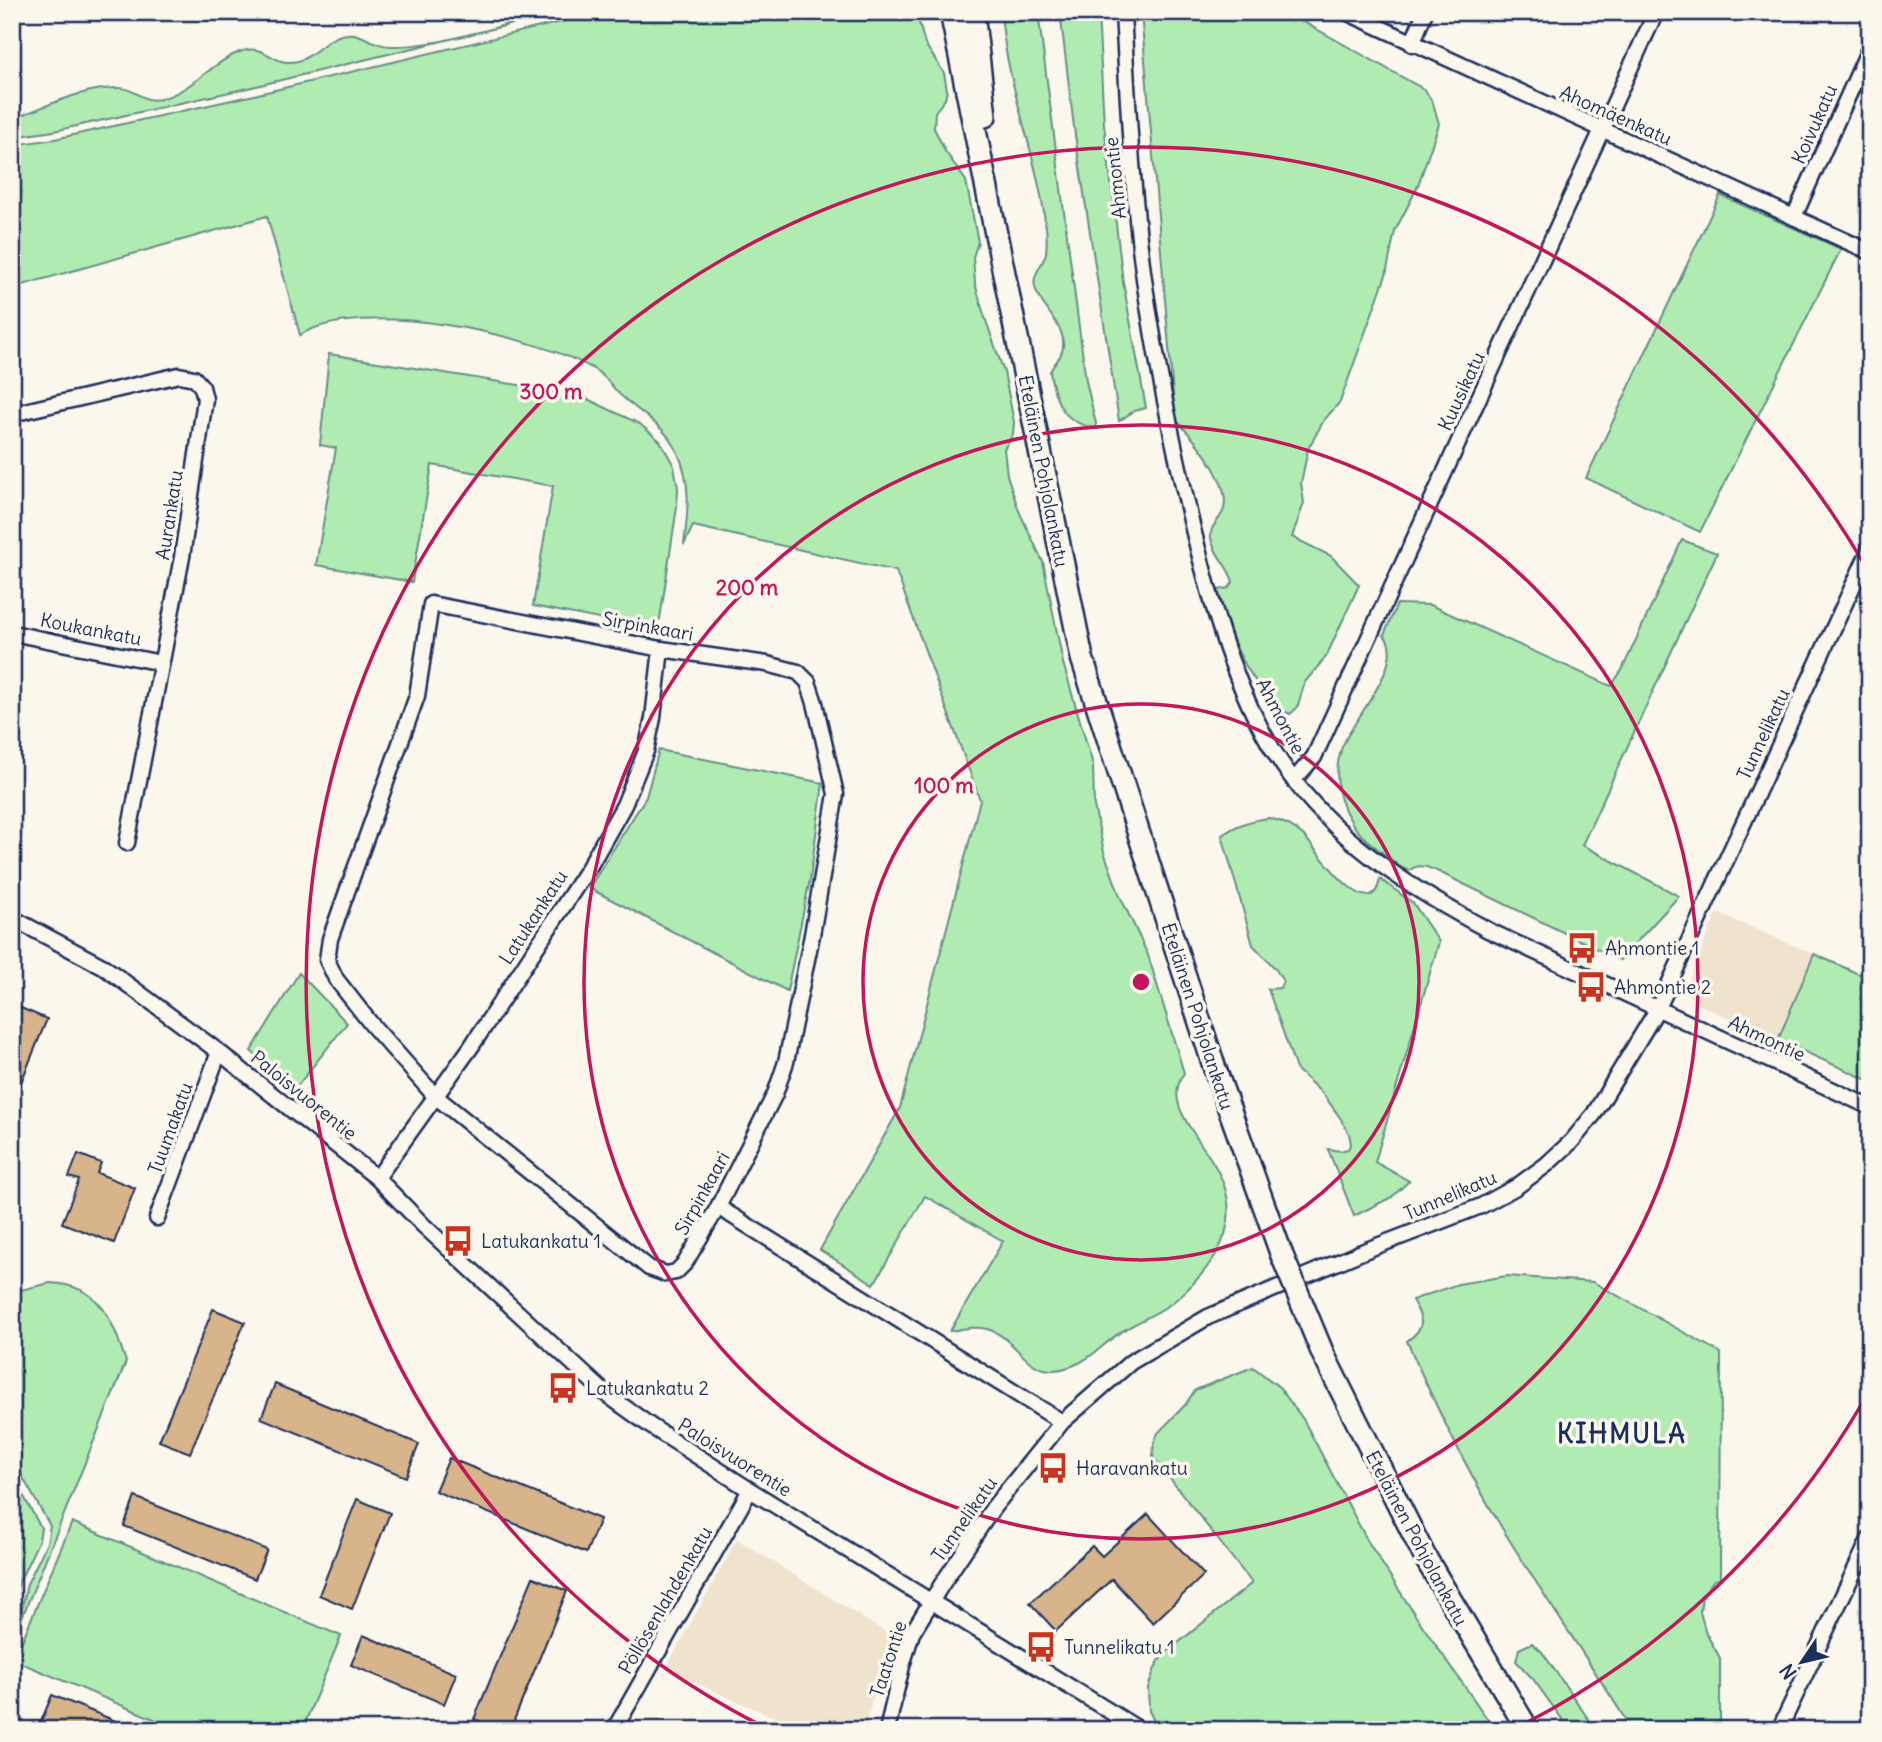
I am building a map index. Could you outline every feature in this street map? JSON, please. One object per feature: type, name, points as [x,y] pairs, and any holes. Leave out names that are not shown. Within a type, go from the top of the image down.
[{"type":"main road","name":"Eteläinen Pohjolankatu","points":[[951,12],[1082,658],[1215,1069],[1281,1252],[1323,1354],[1425,1557],[1528,1730]]},
{"type":"main road","name":"Eteläinen Pohjolankatu","points":[[973,12],[1000,254]]},
{"type":"street","name":"Ahmontie","points":[[1123,12],[1129,127],[1145,285],[1172,441],[1213,611],[1247,698],[1294,780],[1352,843],[1409,885],[1490,932],[1870,1107]]},
{"type":"street","name":"Ahomäenkatu","points":[[1346,12],[1870,252]]},
{"type":"street","points":[[1412,44],[1425,12]]},
{"type":"street","name":"Kuusikatu","points":[[1294,780],[1314,757],[1656,12]]},
{"type":"street","name":"Koivukatu","points":[[1794,217],[1870,47]]},
{"type":"street","name":"Aurankatu","points":[[12,414],[180,375],[194,378],[202,387],[205,399],[182,557],[128,843]]},
{"type":"street","name":"Tunnelikatu","points":[[931,1601],[993,1508],[1062,1422],[1131,1362],[1208,1317],[1369,1249],[1482,1206],[1516,1187],[1572,1141],[1594,1114],[1658,1008],[1870,549]]},
{"type":"street","name":"Sirpinkaari","points":[[431,604],[661,649],[740,659],[798,673],[808,682],[815,703],[836,794],[812,935],[786,1062],[775,1094],[718,1207],[685,1263],[676,1272],[666,1274],[649,1268],[435,1096],[372,1025],[336,979],[327,960],[330,939],[417,696],[431,604]]},
{"type":"street","name":"Koukankatu","points":[[12,633],[161,663]]},
{"type":"street","name":"Latukankatu","points":[[377,1178],[471,1047],[589,867],[624,805],[646,751],[653,718],[661,649]]},
{"type":"street","name":"Paloisvuorentie","points":[[12,918],[104,967],[219,1052],[377,1178],[492,1290],[606,1394],[750,1490],[1140,1730]]},
{"type":"street","name":"Tuumakatu","points":[[157,1218],[219,1052]]},
{"type":"street","points":[[718,1207],[1062,1422]]},
{"type":"street","name":"Pöllösenlahdenkatu","points":[[614,1730],[750,1490]]},
{"type":"street","points":[[1779,1730],[1870,1538]]},
{"type":"street","name":"Taatontie","points":[[887,1730],[912,1633],[931,1601]]},
{"type":"shaded area","points":[[1717,913],[1814,954],[1778,1040],[1693,1002],[1686,987]]},
{"type":"shaded area","points":[[737,1539],[890,1635],[864,1730],[804,1730],[665,1670]]},
{"type":"green space","points":[[544,12],[562,12],[483,31]]},
{"type":"green space","points":[[603,12],[916,12],[925,44],[944,73],[947,90],[945,99],[935,112],[934,128],[945,151],[966,181],[978,242],[973,257],[975,283],[1004,372],[1014,422],[1013,434],[1004,449],[1007,475],[1019,511],[1043,562],[1063,663],[1093,765],[1094,806],[1104,852],[1120,896],[1148,955],[1184,1073],[1177,1092],[1181,1111],[1219,1174],[1227,1198],[1227,1225],[1215,1256],[1190,1287],[1172,1303],[1120,1333],[1079,1363],[1047,1370],[1027,1360],[1010,1342],[987,1329],[950,1331],[1003,1241],[925,1196],[874,1284],[820,1250],[900,1108],[980,800],[896,571],[693,526],[684,545],[687,486],[682,463],[672,443],[661,428],[620,395],[602,375],[563,355],[488,333],[402,320],[362,320],[327,324],[300,335],[267,216],[12,288],[12,145],[55,139],[250,96]]},
{"type":"green space","points":[[1001,12],[1038,12],[1086,381],[1097,428],[1076,422],[1063,410],[1052,383],[1050,372],[1061,354],[1062,336],[1038,295],[1034,282],[1045,258],[1046,225],[1009,65]]},
{"type":"green space","points":[[1060,12],[1098,12],[1104,124],[1123,282],[1146,408],[1134,411],[1119,421],[1075,135]]},
{"type":"green space","points":[[1141,12],[1286,12],[1425,90],[1433,103],[1439,124],[1417,188],[1395,231],[1386,275],[1340,402],[1324,420],[1308,449],[1301,483],[1304,503],[1292,537],[1331,556],[1359,585],[1326,657],[1305,682],[1297,708],[1290,714],[1271,701],[1262,690],[1234,643],[1218,590],[1229,588],[1233,582],[1211,538],[1212,530],[1224,509],[1222,486],[1209,460],[1175,419]]},
{"type":"green space","points":[[340,35],[358,35],[387,46],[449,39],[248,88],[54,131],[12,137],[12,119],[65,99],[92,91],[120,88],[148,99],[159,99],[180,91],[217,64],[247,50],[261,51],[278,60],[292,62],[307,57]]},
{"type":"green space","points":[[1720,195],[1841,249],[1700,532],[1586,478]]},
{"type":"green space","points":[[329,354],[579,395],[640,424],[660,441],[674,466],[678,488],[660,619],[649,629],[533,606],[553,486],[432,465],[412,582],[316,565],[336,448],[320,445]]},
{"type":"green space","points":[[1682,540],[1717,553],[1582,845],[1679,896],[1620,960],[1433,869],[1421,866],[1409,871],[1400,867],[1356,829],[1340,797],[1337,769],[1346,738],[1375,692],[1389,661],[1389,647],[1384,635],[1397,604],[1430,605],[1611,686],[1622,670]]},
{"type":"green space","points":[[659,750],[823,783],[810,879],[787,991],[589,888],[646,797]]},
{"type":"green space","points":[[1269,818],[1287,824],[1303,835],[1342,881],[1355,891],[1366,896],[1375,892],[1380,879],[1413,903],[1439,942],[1375,1162],[1409,1181],[1392,1197],[1354,1216],[1328,1149],[1348,1149],[1351,1143],[1349,1134],[1323,1094],[1296,1069],[1268,989],[1280,988],[1283,981],[1275,968],[1253,945],[1222,835],[1244,824]]},
{"type":"green space","points":[[1814,954],[1870,979],[1870,1081],[1778,1040]]},
{"type":"green space","points":[[299,973],[347,1023],[295,1089],[251,1051]]},
{"type":"green space","points":[[1507,1276],[1593,1282],[1721,1353],[1720,1579],[1714,1580],[1702,1596],[1700,1612],[1706,1633],[1720,1658],[1720,1730],[1632,1730],[1499,1523],[1428,1387],[1407,1341],[1418,1331],[1421,1322],[1412,1300],[1458,1284]]},
{"type":"green space","points":[[50,1283],[81,1290],[102,1307],[126,1362],[23,1615],[27,1584],[47,1543],[50,1526],[12,1458],[12,1292]]},
{"type":"green space","points":[[1253,1367],[1279,1387],[1303,1419],[1367,1540],[1495,1730],[1169,1730],[1154,1721],[1149,1711],[1148,1688],[1162,1656],[1252,1583],[1153,1457],[1154,1443],[1158,1433],[1185,1405],[1195,1390]]},
{"type":"green space","points":[[12,1475],[41,1528],[39,1540],[19,1582],[13,1607],[17,1629],[12,1641]]},
{"type":"green space","points":[[72,1522],[341,1636],[302,1730],[180,1730],[14,1660]]},
{"type":"green space","points":[[1532,1643],[1542,1652],[1596,1730],[1570,1730],[1533,1679],[1516,1661],[1519,1649]]},
{"type":"building","points":[[16,1006],[47,1019],[13,1102],[12,1015]]},
{"type":"building","points":[[78,1154],[101,1163],[97,1173],[135,1188],[114,1243],[62,1223],[79,1180],[69,1177]]},
{"type":"building","points":[[213,1309],[245,1322],[190,1453],[159,1441]]},
{"type":"building","points":[[275,1384],[419,1444],[406,1477],[261,1418]]},
{"type":"building","points":[[449,1458],[600,1519],[586,1553],[435,1491]]},
{"type":"building","points":[[135,1497],[267,1550],[255,1579],[124,1526]]},
{"type":"building","points":[[357,1499],[390,1513],[352,1609],[319,1595]]},
{"type":"building","points":[[1148,1514],[1204,1575],[1153,1623],[1112,1579],[1056,1631],[1030,1603],[1092,1546],[1102,1556]]},
{"type":"building","points":[[533,1577],[567,1591],[510,1730],[500,1730],[474,1719]]},
{"type":"building","points":[[363,1635],[456,1674],[444,1704],[351,1665]]},
{"type":"building","points":[[52,1695],[135,1730],[55,1730],[40,1724]]},
{"type":"place","name":"Ahmontie 1","points":[[1582,948]]},
{"type":"place","name":"Ahmontie 2","points":[[1591,987]]},
{"type":"place","name":"Latukankatu 1","points":[[458,1241]]},
{"type":"place","name":"Latukankatu 2","points":[[563,1388]]},
{"type":"place","name":"Haravankatu","points":[[1053,1468]]},
{"type":"place","name":"Tunnelikatu 1","points":[[1041,1647]]},
{"type":"district","name":"KIHMULA","points":[[1622,1434]]}]
